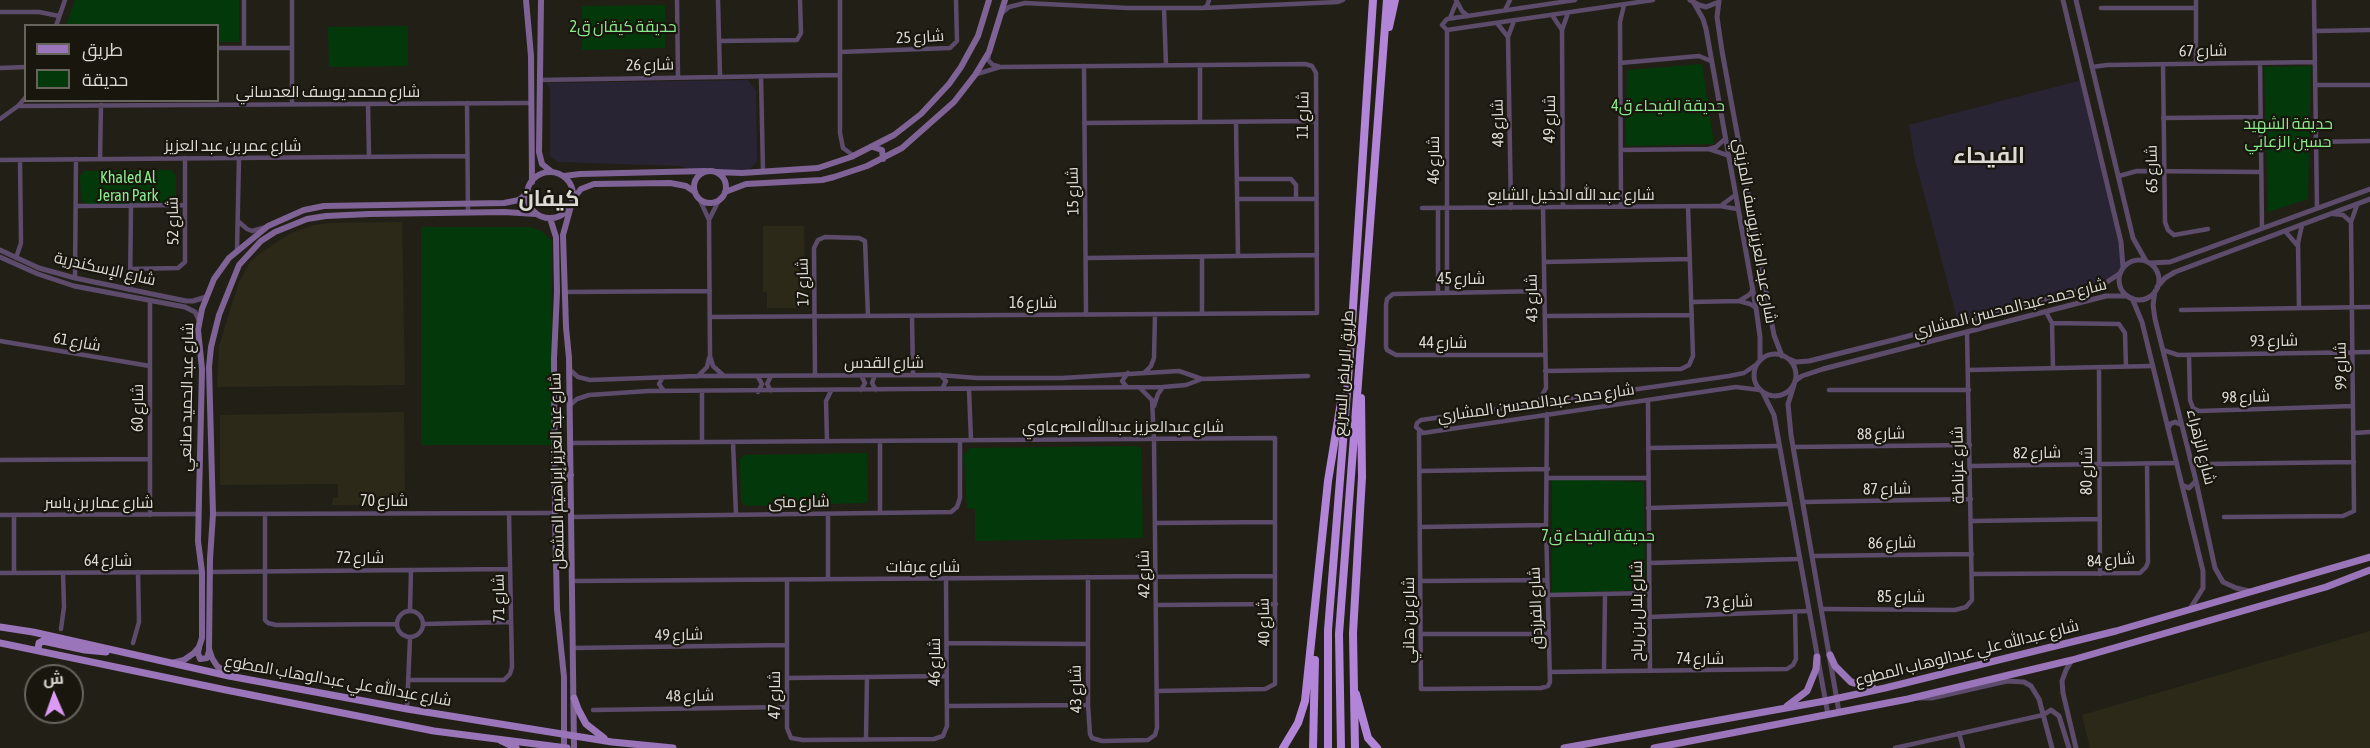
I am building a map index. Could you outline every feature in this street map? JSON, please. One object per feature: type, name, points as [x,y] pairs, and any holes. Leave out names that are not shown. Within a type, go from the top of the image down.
[{"type":"highway","points":[[1366,0],[1369,46]]},
{"type":"highway","name":"طريق الرياض السريع","points":[[1328,748],[1328,630],[1350,354],[1373,0]]},
{"type":"highway","name":"طريق الرياض السريع","points":[[1341,748],[1339,634],[1387,0]]},
{"type":"highway","points":[[1383,54],[1395,0]]},
{"type":"highway","points":[[1283,748],[1298,723],[1305,701],[1328,481],[1350,354]]},
{"type":"highway","points":[[1355,748],[1353,633],[1362,477],[1362,410],[1359,368]]},
{"type":"highway","points":[[1313,748],[1314,626]]},
{"type":"highway","points":[[1353,676],[1363,724],[1368,738],[1377,748]]},
{"type":"highway","points":[[1347,748],[1354,736]]},
{"type":"highway","points":[[1312,738],[1319,748]]},
{"type":"main road","points":[[526,0],[531,56],[532,182],[527,193],[528,201],[536,214],[550,218],[562,215],[581,189],[594,184],[670,183],[686,186],[699,198],[710,202],[720,198],[725,192],[746,184],[822,180],[846,174],[882,159],[912,141],[962,92],[989,52],[1005,0]]},
{"type":"main road","points":[[541,0],[539,152],[542,164],[552,172],[564,176],[595,173],[804,170],[854,156],[903,128],[949,84],[978,36],[985,20],[989,0]]},
{"type":"main road","points":[[985,20],[985,24],[991,28],[998,25]]},
{"type":"main road","points":[[978,36],[983,33],[989,34],[993,41]]},
{"type":"main road","points":[[528,34],[535,38],[541,34]]},
{"type":"main road","points":[[949,84],[952,93],[956,95],[962,92]]},
{"type":"main road","points":[[873,147],[882,150],[882,159]]},
{"type":"main road","points":[[695,192],[696,179],[705,171]]},
{"type":"main road","points":[[532,182],[544,173],[552,172]]},
{"type":"main road","points":[[716,172],[724,180],[725,192]]},
{"type":"main road","points":[[564,176],[572,187],[572,203]]},
{"type":"main road","name":"شارع عبد الحميد صانعي","points":[[199,647],[202,638],[198,489],[201,464],[202,369],[199,337],[200,320],[214,279],[237,250],[268,226],[304,210],[324,206],[511,202],[527,193]]},
{"type":"main road","name":"شارع عبد العزيز إبراهيم المشعل","points":[[572,203],[563,235],[569,358],[574,748]]},
{"type":"main road","name":"شارع عبد الحميد صانعي","points":[[209,649],[213,489],[209,379],[213,338],[238,265],[261,241],[282,229],[308,219],[345,214],[468,212],[536,214]]},
{"type":"main road","name":"شارع عبد العزيز إبراهيم المشعل","points":[[550,218],[556,237],[555,513],[557,609],[564,677],[565,748]]},
{"type":"main road","points":[[214,279],[219,275],[226,276],[230,285]]},
{"type":"main road","points":[[199,337],[206,343],[213,338]]},
{"type":"main road","points":[[554,359],[561,354],[569,358]]},
{"type":"main road","points":[[555,476],[563,480],[570,475]]},
{"type":"main road","points":[[198,489],[205,484],[213,489]]},
{"type":"main road","points":[[555,493],[562,487],[571,492]]},
{"type":"main road","points":[[198,541],[206,547],[212,541]]},
{"type":"main road","name":"شارع عبدالله علي عبدالوهاب المطوع","points":[[1564,748],[1885,688],[2115,631],[2370,557]]},
{"type":"main road","name":"شارع عبدالله علي عبدالوهاب المطوع","points":[[1654,748],[1908,699],[2072,660],[2326,587],[2370,570]]},
{"type":"main road","points":[[2326,587],[2370,576]]},
{"type":"main road","points":[[557,609],[565,614],[572,609]]},
{"type":"main road","name":"شارع عبدالله علي عبدالوهاب المطوع","points":[[0,627],[229,676],[407,709],[612,742],[673,748]]},
{"type":"main road","points":[[38,649],[39,644],[43,641],[91,651],[117,651]]},
{"type":"main road","name":"شارع عبدالله علي عبدالوهاب المطوع","points":[[0,643],[434,731],[565,748]]},
{"type":"main road","points":[[199,647],[200,659],[207,658],[209,649]]},
{"type":"main road","points":[[172,664],[184,660],[199,647]]},
{"type":"main road","points":[[209,649],[217,666],[229,676]]},
{"type":"main road","points":[[1830,655],[1835,666],[1851,682],[1862,686],[1885,688]]},
{"type":"main road","points":[[1777,710],[1793,703],[1806,691],[1816,669],[1817,657]]},
{"type":"main road","points":[[574,698],[586,724],[595,733],[612,742]]},
{"type":"main road","points":[[496,738],[516,748]]},
{"type":"street","points":[[57,24],[65,0]]},
{"type":"street","points":[[244,0],[244,48]]},
{"type":"street","points":[[292,0],[292,104]]},
{"type":"street","points":[[677,0],[678,76]]},
{"type":"street","points":[[718,0],[720,76]]},
{"type":"street","points":[[719,41],[791,41],[797,39],[801,33],[800,0]]},
{"type":"street","points":[[838,162],[843,148],[840,133],[840,0]]},
{"type":"street","name":"شارع 25","points":[[840,52],[950,48],[957,41],[957,0]]},
{"type":"street","points":[[982,0],[987,10]]},
{"type":"street","points":[[1121,0],[1128,8]]},
{"type":"street","points":[[1203,8],[1207,6],[1209,0]]},
{"type":"street","points":[[1002,13],[1009,7],[1025,3],[1128,8],[1203,8],[1343,0]]},
{"type":"street","points":[[1456,0],[1468,16]]},
{"type":"street","points":[[1456,0],[1450,18],[1575,0]]},
{"type":"street","points":[[1504,10],[1511,0],[1530,12],[1525,19]]},
{"type":"street","points":[[1447,30],[1653,0]]},
{"type":"street","points":[[2063,0],[2064,3],[2070,5],[2076,0],[2133,238],[2158,276],[2156,289]]},
{"type":"street","points":[[2063,0],[2121,242],[2123,267]]},
{"type":"street","points":[[2196,0],[2196,63]]},
{"type":"street","points":[[2314,0],[2317,207]]},
{"type":"street","points":[[1691,1],[1706,7],[1720,1]]},
{"type":"street","name":"شارع عبد العزيز يوسف المزيني","points":[[1691,1],[1703,19],[1706,29],[1734,196],[1756,308],[1759,362]]},
{"type":"street","name":"شارع عبد العزيز يوسف المزيني","points":[[1720,1],[1717,9],[1718,28],[1773,335],[1782,356]]},
{"type":"street","points":[[1540,5],[1537,12],[1544,16]]},
{"type":"street","points":[[1621,207],[1620,22],[1624,5]]},
{"type":"street","points":[[1610,7],[1620,22]]},
{"type":"street","points":[[1164,8],[1166,65]]},
{"type":"street","points":[[2101,8],[2196,8]]},
{"type":"street","points":[[0,12],[39,12],[59,16]]},
{"type":"street","name":"شارع 49","points":[[1563,207],[1562,30],[1569,13]]},
{"type":"street","points":[[1552,15],[1562,30]]},
{"type":"street","points":[[2068,21],[2073,15],[2081,18]]},
{"type":"street","name":"شارع 46","points":[[1447,291],[1447,30],[1443,27],[1443,22],[1450,18]]},
{"type":"street","name":"شارع 48","points":[[1511,208],[1508,37],[1514,21]]},
{"type":"street","points":[[1497,23],[1508,37]]},
{"type":"street","points":[[1706,29],[1713,23],[1718,28]]},
{"type":"street","points":[[2315,31],[2370,30]]},
{"type":"street","points":[[1699,56],[1708,44]]},
{"type":"street","points":[[219,48],[292,48]]},
{"type":"street","points":[[989,52],[988,60],[1000,67]]},
{"type":"street","points":[[1620,63],[1699,56],[1711,61]]},
{"type":"street","name":"شارع 67","points":[[2092,67],[2196,63],[2315,63]]},
{"type":"street","points":[[2260,63],[2262,228]]},
{"type":"street","name":"شارع 65","points":[[2163,64],[2165,222],[2174,235],[2208,229]]},
{"type":"street","points":[[1200,65],[1200,122]]},
{"type":"street","name":"شارع 11","points":[[975,75],[1000,67],[1309,65],[1315,69],[1317,313]]},
{"type":"street","name":"شارع 15","points":[[1084,66],[1086,315]]},
{"type":"street","points":[[0,68],[24,68]]},
{"type":"street","name":"شارع 26","points":[[539,80],[840,75]]},
{"type":"street","points":[[761,76],[763,172]]},
{"type":"street","points":[[2315,86],[2370,85]]},
{"type":"street","points":[[1718,99],[1724,102],[1730,96]]},
{"type":"street","points":[[0,119],[24,99]]},
{"type":"street","name":"شارع محمد يوسف العدساني","points":[[18,106],[177,103],[530,103]]},
{"type":"street","points":[[466,103],[468,212]]},
{"type":"street","points":[[368,104],[369,157]]},
{"type":"street","points":[[100,159],[101,105]]},
{"type":"street","points":[[1721,115],[1725,108],[1733,110]]},
{"type":"street","points":[[2163,118],[2260,117]]},
{"type":"street","points":[[1084,123],[1315,121]]},
{"type":"street","points":[[1236,122],[1238,256]]},
{"type":"street","points":[[1621,150],[1709,149],[1716,147],[1725,139]]},
{"type":"street","points":[[2316,142],[2370,141]]},
{"type":"street","points":[[843,148],[854,156]]},
{"type":"street","points":[[1709,149],[1727,155]]},
{"type":"street","name":"شارع عمر بن عبد العزيز","points":[[0,160],[467,156]]},
{"type":"street","name":"شارع 52","points":[[130,269],[178,268],[186,259],[185,158]]},
{"type":"street","points":[[237,250],[239,158]]},
{"type":"street","points":[[75,278],[76,159]]},
{"type":"street","points":[[16,258],[21,243],[20,160]]},
{"type":"street","points":[[2119,176],[2137,171],[2261,171]]},
{"type":"street","points":[[1237,179],[1291,179],[1296,185],[1296,199]]},
{"type":"street","points":[[2370,189],[2170,262],[2132,261],[2123,267],[2119,274],[2121,288],[2130,297],[2142,299],[2175,272],[2370,199]]},
{"type":"street","points":[[1720,206],[1734,196]]},
{"type":"street","points":[[698,376],[707,367],[710,356],[709,220],[699,198]]},
{"type":"street","points":[[709,220],[720,198]]},
{"type":"street","points":[[1237,200],[1315,199]]},
{"type":"street","points":[[129,290],[131,205]]},
{"type":"street","points":[[76,206],[185,205]]},
{"type":"street","name":"شارع 99","points":[[2224,517],[2343,516],[2355,509],[2350,222],[2357,205]]},
{"type":"street","points":[[1545,371],[1686,368],[1693,356],[1688,206]]},
{"type":"street","name":"شارع عبد الله الدخيل الشايع","points":[[1422,208],[1720,206],[1737,209]]},
{"type":"street","name":"شارع 43","points":[[1543,207],[1546,388]]},
{"type":"street","name":"شارع 46","points":[[1438,208],[1438,291]]},
{"type":"street","points":[[2333,214],[2343,215],[2350,222]]},
{"type":"street","points":[[239,222],[252,231],[268,226]]},
{"type":"street","points":[[2299,308],[2298,250],[2302,225]]},
{"type":"street","points":[[2285,231],[2296,243],[2298,250]]},
{"type":"street","name":"شارع 17","points":[[815,375],[814,248],[818,240],[825,237],[859,238],[865,241],[868,316]]},
{"type":"street","points":[[2239,237],[2239,245],[2244,246]]},
{"type":"street","points":[[2121,242],[2129,246],[2133,238]]},
{"type":"street","name":"شارع الإسكندرية","points":[[0,250],[47,270],[75,278],[178,299],[193,301],[206,297]]},
{"type":"street","points":[[1086,258],[1317,255]]},
{"type":"street","points":[[1202,314],[1203,257]]},
{"type":"street","name":"شارع الإسكندرية","points":[[0,258],[58,282],[177,306],[195,312],[200,320]]},
{"type":"street","points":[[1544,262],[1690,259]]},
{"type":"street","points":[[2170,262],[2169,269],[2175,272]]},
{"type":"street","name":"شارع حمد عبدالمحسن المشاري","points":[[1789,359],[1796,362],[1809,361],[1897,339],[2093,286],[2113,280],[2119,274]]},
{"type":"street","points":[[2093,286],[2102,290],[2098,298]]},
{"type":"street","name":"شارع الزهراء","points":[[2156,289],[2153,305],[2155,319],[2178,406],[2213,560],[2223,582],[2249,591]]},
{"type":"street","points":[[564,292],[710,291]]},
{"type":"street","name":"شارع 45","points":[[1386,304],[1389,296],[1397,292],[1544,291]]},
{"type":"street","points":[[1739,301],[1752,291]]},
{"type":"street","name":"شارع حمد عبدالمحسن المشاري","points":[[1794,383],[1811,372],[2098,298],[2117,295],[2130,297]]},
{"type":"street","name":"شارع الزهراء","points":[[2130,297],[2142,322],[2201,564],[2203,588],[2190,609]]},
{"type":"street","points":[[177,306],[180,303],[178,299]]},
{"type":"street","points":[[1692,302],[1739,301],[1756,308]]},
{"type":"street","name":"شارع 60","points":[[150,302],[150,515]]},
{"type":"street","name":"شارع 44","points":[[1386,304],[1386,346],[1387,350],[1396,355],[1545,355]]},
{"type":"street","points":[[2181,310],[2370,306]]},
{"type":"street","points":[[2046,312],[2052,323],[2053,368]]},
{"type":"street","name":"شارع 16","points":[[710,317],[1317,313]]},
{"type":"street","points":[[1144,373],[1151,366],[1154,358],[1155,315]]},
{"type":"street","points":[[1545,316],[1692,315]]},
{"type":"street","points":[[912,316],[913,375]]},
{"type":"street","points":[[2052,323],[2120,324],[2125,333],[2126,367]]},
{"type":"street","name":"شارع غرناطة","points":[[1967,332],[1973,597]]},
{"type":"street","points":[[1914,334],[1912,341],[1917,345]]},
{"type":"street","points":[[1897,339],[1902,343],[1901,349]]},
{"type":"street","name":"شارع 61","points":[[0,341],[150,366]]},
{"type":"street","name":"شارع 93","points":[[2163,350],[2178,355],[2370,352]]},
{"type":"street","points":[[1828,715],[1772,406],[1754,380],[1759,362],[1771,355],[1789,359],[1794,367],[1794,383],[1788,404],[1793,447],[1839,712]]},
{"type":"street","points":[[2166,363],[2178,355]]},
{"type":"street","name":"شارع 98","points":[[2188,355],[2190,400],[2193,408],[2199,411],[2353,406]]},
{"type":"street","points":[[710,356],[713,366],[724,376]]},
{"type":"street","points":[[1154,358],[1162,372]]},
{"type":"street","points":[[1809,361],[1807,367],[1811,372]]},
{"type":"street","name":"شارع حمد عبدالمحسن المشاري","points":[[1759,362],[1736,375],[1421,420],[1416,425],[1419,432],[1736,387],[1762,392]]},
{"type":"street","points":[[1968,370],[2153,366]]},
{"type":"street","name":"شارع 80","points":[[2099,368],[2100,574]]},
{"type":"street","name":"شارع القدس","points":[[569,369],[578,377],[590,380],[815,375],[1062,378],[1179,371],[1202,379]]},
{"type":"street","points":[[1179,371],[1184,375],[1185,380],[1179,387]]},
{"type":"street","points":[[1128,374],[1122,381],[1128,388]]},
{"type":"street","points":[[861,375],[866,383],[861,390]]},
{"type":"street","points":[[875,375],[872,383],[876,390]]},
{"type":"street","points":[[939,375],[944,378],[946,384],[939,390]]},
{"type":"street","points":[[1736,375],[1738,381],[1736,387]]},
{"type":"street","points":[[758,376],[762,384],[758,392]]},
{"type":"street","points":[[771,376],[767,384],[771,392]]},
{"type":"street","name":"شارع القدس","points":[[570,405],[577,399],[589,395],[664,391],[1140,388],[1179,387],[1202,379],[1308,376]]},
{"type":"street","points":[[663,377],[659,384],[664,391]]},
{"type":"street","points":[[998,378],[994,384],[998,390]]},
{"type":"street","points":[[1062,378],[1066,383],[1063,388]]},
{"type":"street","points":[[1762,392],[1780,396],[1794,383]]},
{"type":"street","name":"شارع 42","points":[[1153,409],[1158,393],[1163,387]]},
{"type":"street","name":"شارع 42","points":[[1140,388],[1152,400],[1153,409],[1157,732],[1152,738]]},
{"type":"street","points":[[1538,402],[1546,388],[1557,400]]},
{"type":"street","points":[[969,390],[970,440]]},
{"type":"street","points":[[1829,390],[1969,390]]},
{"type":"street","points":[[702,391],[702,442]]},
{"type":"street","points":[[819,391],[826,401]]},
{"type":"street","points":[[827,441],[826,401],[831,391]]},
{"type":"street","points":[[1617,393],[1613,400],[1619,405]]},
{"type":"street","points":[[1598,396],[1604,400],[1600,407]]},
{"type":"street","name":"شارع بلال بن رباح","points":[[1648,401],[1650,671]]},
{"type":"street","points":[[2164,410],[2171,412],[2178,406]]},
{"type":"street","name":"شارع الفرزدق","points":[[1541,688],[1548,686],[1550,682],[1546,525],[1547,414]]},
{"type":"street","points":[[2168,429],[2175,422],[2182,425]]},
{"type":"street","name":"شارع بن هاني","points":[[1419,432],[1421,689],[1541,688]]},
{"type":"street","points":[[2354,433],[2370,432]]},
{"type":"street","name":"شارع عبدالعزيز عبدالله الصرعاوي","points":[[570,443],[1275,438]]},
{"type":"street","name":"شارع 40","points":[[1156,691],[1265,689],[1272,687],[1276,680],[1275,438]]},
{"type":"street","name":"شارع منى","points":[[571,517],[948,512],[954,510],[960,498],[960,440]]},
{"type":"street","points":[[880,441],[880,513]]},
{"type":"street","points":[[733,442],[736,515]]},
{"type":"street","name":"شارع 88","points":[[1793,447],[1970,445]]},
{"type":"street","points":[[1648,448],[1779,446]]},
{"type":"street","points":[[0,460],[150,459]]},
{"type":"street","points":[[2190,459],[2206,464],[2354,462]]},
{"type":"street","name":"شارع 82","points":[[1970,466],[2176,463]]},
{"type":"street","name":"شارع 84","points":[[1973,574],[2135,574],[2146,567],[2148,554],[2147,464]]},
{"type":"street","points":[[2194,473],[2206,464]]},
{"type":"street","points":[[1420,471],[1548,470]]},
{"type":"street","points":[[1786,482],[1791,475],[1799,477]]},
{"type":"street","points":[[1548,478],[1648,478]]},
{"type":"street","points":[[2182,485],[2189,488],[2196,482]]},
{"type":"street","name":"شارع 87","points":[[1804,502],[1971,499]]},
{"type":"street","points":[[1648,508],[1790,504]]},
{"type":"street","name":"شارع 71","points":[[408,680],[504,680],[510,674],[512,667],[509,513]]},
{"type":"street","name":"شارع 70","points":[[213,514],[555,513]]},
{"type":"street","name":"شارع عمار بن ياسر","points":[[0,515],[198,514]]},
{"type":"street","points":[[265,514],[265,616],[268,623],[276,626],[397,624]]},
{"type":"street","points":[[828,514],[828,579]]},
{"type":"street","points":[[14,515],[14,573]]},
{"type":"street","points":[[1971,521],[2099,519]]},
{"type":"street","points":[[1155,523],[1275,522]]},
{"type":"street","points":[[1420,527],[1546,525]]},
{"type":"street","name":"شارع 86","points":[[1813,556],[1972,554]]},
{"type":"street","points":[[1649,563],[1799,559]]},
{"type":"street","points":[[2201,564],[2207,566],[2213,560]]},
{"type":"street","name":"شارع 72","points":[[210,572],[510,569]]},
{"type":"street","points":[[410,610],[411,570]]},
{"type":"street","points":[[1802,572],[1809,577],[1815,570]]},
{"type":"street","points":[[133,644],[139,622],[138,572]]},
{"type":"street","name":"شارع 64","points":[[0,573],[202,572]]},
{"type":"street","points":[[61,629],[64,607],[63,573]]},
{"type":"street","name":"شارع عرفات","points":[[572,581],[1275,576]]},
{"type":"street","name":"شارع 43","points":[[1088,577],[1088,705],[1089,729],[1092,738],[1102,741],[1141,741],[1152,738]]},
{"type":"street","name":"شارع 46","points":[[934,739],[945,734],[946,578]]},
{"type":"street","name":"شارع 47","points":[[787,580],[787,707],[788,730],[791,738],[934,739]]},
{"type":"street","points":[[1421,581],[1548,580]]},
{"type":"street","points":[[1548,595],[1649,593]]},
{"type":"street","points":[[1604,671],[1605,594]]},
{"type":"street","name":"شارع 85","points":[[1822,609],[1955,610],[1966,607],[1973,597]]},
{"type":"street","points":[[1156,605],[1276,604]]},
{"type":"street","points":[[410,610],[420,614],[424,624],[420,634],[410,638],[401,634],[397,624],[401,614],[410,610]]},
{"type":"street","name":"شارع 73","points":[[1649,617],[1809,611]]},
{"type":"street","name":"شارع 74","points":[[1550,672],[1787,669],[1796,659],[1795,612]]},
{"type":"street","points":[[424,624],[511,622]]},
{"type":"street","points":[[1421,634],[1549,633]]},
{"type":"street","points":[[407,709],[410,638]]},
{"type":"street","points":[[947,643],[1088,644]]},
{"type":"street","name":"شارع 49","points":[[573,648],[787,645]]},
{"type":"street","points":[[2072,660],[2062,681],[2076,748]]},
{"type":"street","points":[[788,678],[946,676]]},
{"type":"street","points":[[866,738],[867,677]]},
{"type":"street","points":[[1908,699],[1932,698],[2017,680],[2031,686],[2036,693],[2052,748]]},
{"type":"street","points":[[946,706],[1088,705]]},
{"type":"street","name":"شارع 48","points":[[593,710],[787,707]]},
{"type":"street","points":[[1895,748],[2043,715],[2051,710],[2059,716],[2069,748]]},
{"type":"street","points":[[1959,733],[1963,748]]},
{"type":"shaded area","points":[[748,80],[756,91],[757,161],[749,170],[692,170],[680,166],[558,162],[550,156],[550,89],[547,83]]},
{"type":"shaded area","points":[[2082,80],[2121,242],[2123,267],[2113,280],[1958,322],[1915,160],[1909,125]]},
{"type":"shaded area","points":[[402,222],[405,385],[217,387],[219,346],[239,282],[250,262],[289,234],[314,225]]},
{"type":"shaded area","points":[[763,226],[804,226],[805,304],[800,308],[767,308],[767,292],[763,292]]},
{"type":"shaded area","points":[[404,412],[405,505],[332,505],[333,498],[338,497],[338,484],[220,485],[220,415]]},
{"type":"shaded area","points":[[2370,631],[2370,748],[2090,748],[2082,715]]},
{"type":"green space","points":[[75,0],[239,0],[239,42],[219,42],[219,24],[66,24]]},
{"type":"green space","name":"حديقة كيقان ق2","points":[[665,5],[665,48],[582,50],[582,6]]},
{"type":"green space","points":[[408,26],[408,66],[329,67],[328,27]]},
{"type":"green space","name":"حديقة الفيحاء ق4","points":[[1702,64],[1714,144],[1625,146],[1627,70]]},
{"type":"green space","name":"حديقة الشهيد حسين الزعابي","points":[[2311,66],[2308,199],[2268,212],[2264,67]]},
{"type":"green space","name":"Khaled Al Jeran Park","points":[[171,170],[176,175],[176,200],[172,204],[86,204],[81,200],[80,176],[84,171]]},
{"type":"green space","points":[[421,227],[530,227],[541,231],[552,241],[551,445],[421,445]]},
{"type":"green space","points":[[1135,446],[1141,448],[1143,538],[975,541],[975,509],[967,508],[964,455],[970,448]]},
{"type":"green space","points":[[867,453],[868,500],[866,503],[746,506],[741,501],[740,459],[744,455]]},
{"type":"green space","name":"حديقة الفيحاء ق7","points":[[1552,479],[1644,482],[1645,590],[1552,593]]},
{"type":"district","name":"الفيحاء","points":[[1989,156]]},
{"type":"district","name":"كيفان","points":[[549,199]]}]
